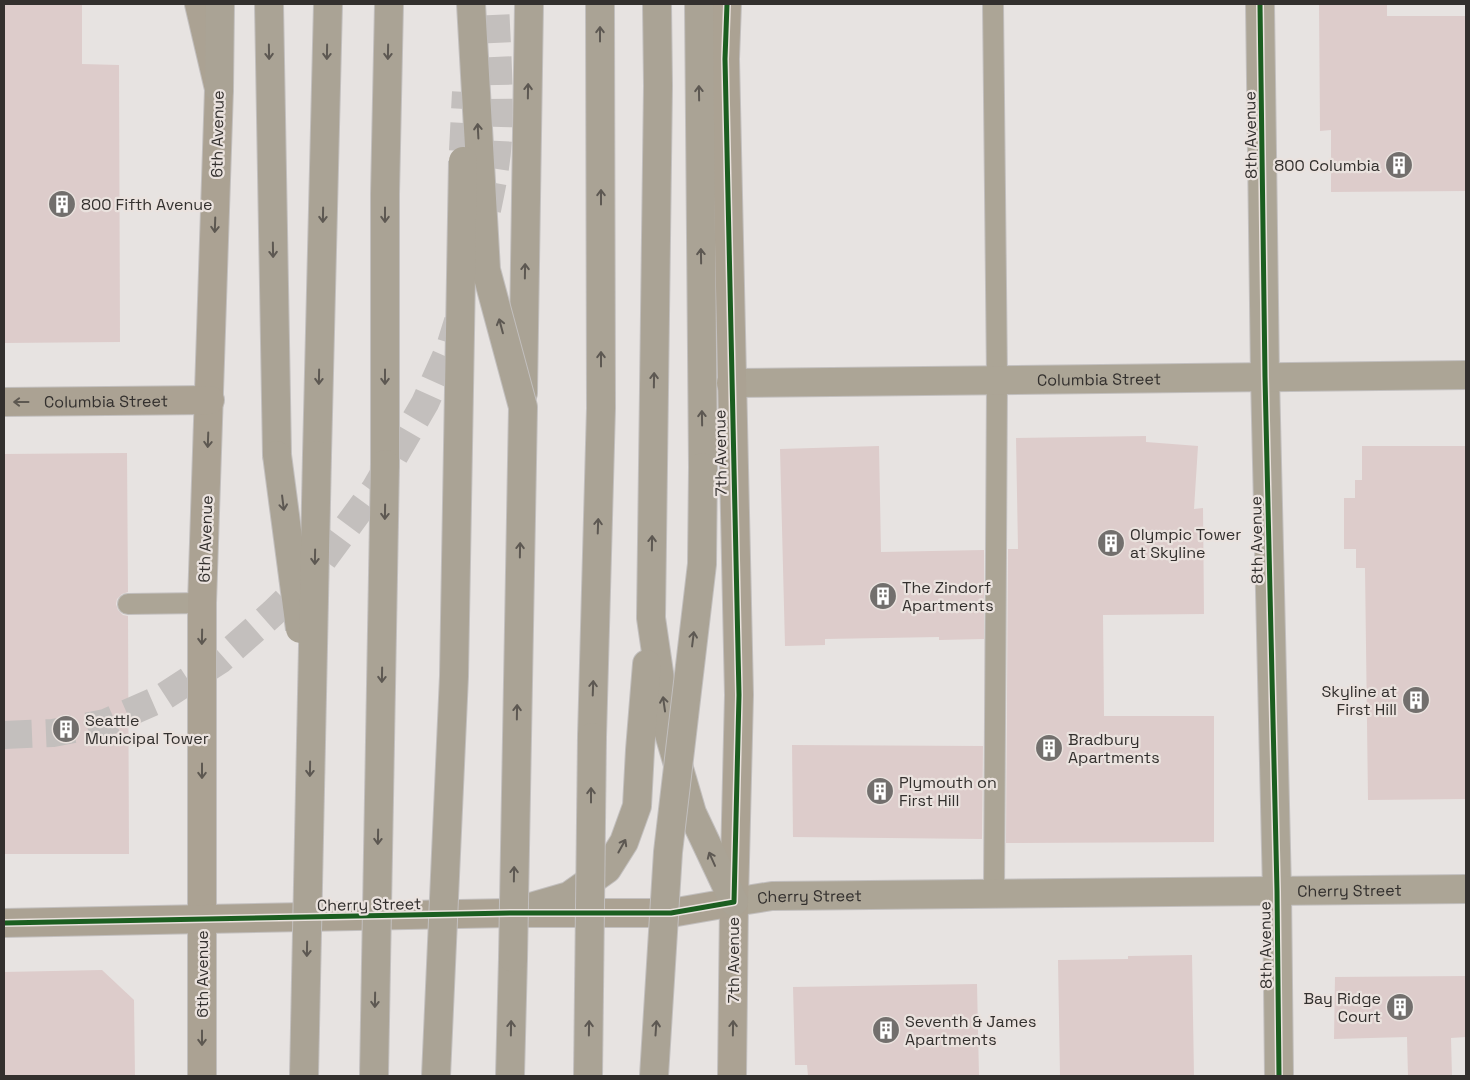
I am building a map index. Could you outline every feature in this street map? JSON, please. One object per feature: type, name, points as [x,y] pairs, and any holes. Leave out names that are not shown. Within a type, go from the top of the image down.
[{"type":"highway","points":[[219,89],[220,4]]},
{"type":"highway","points":[[269,4],[277,455],[311,720]]},
{"type":"highway","points":[[304,1076],[328,4]]},
{"type":"highway","points":[[374,1076],[386,464],[386,194],[389,4]]},
{"type":"highway","points":[[470,4],[486,270],[523,407]]},
{"type":"highway","points":[[510,1076],[529,4]]},
{"type":"highway","points":[[588,1076],[592,737],[601,408],[600,4]]},
{"type":"highway","points":[[510,913],[569,896],[608,870],[624,842],[637,806],[651,618],[658,86],[656,4]]},
{"type":"highway","points":[[654,1076],[654,1047],[668,852],[702,564],[703,467],[699,4]]},
{"type":"highway","points":[[436,1076],[454,676],[464,151]]},
{"type":"highway","points":[[651,618],[667,727],[692,814],[734,902]]},
{"type":"street","name":"6th Avenue","points":[[199,4],[219,89],[202,603],[202,1076]]},
{"type":"street","name":"7th Avenue","points":[[727,4],[725,59],[739,695],[732,1076]]},
{"type":"street","name":"8th Avenue","points":[[1260,4],[1265,377],[1277,891],[1278,1076]]},
{"type":"street","name":"Columbia Street","points":[[731,383],[1466,375]]},
{"type":"street","name":"Columbia Street","points":[[4,402],[210,400]]},
{"type":"street","name":"Cherry Street","points":[[4,923],[510,913],[671,913],[772,896],[1466,889]]},
{"type":"lane","points":[[993,4],[996,380],[994,894]]},
{"type":"lane","points":[[128,604],[202,603]]},
{"type":"building","name":"800 Fifth Avenue","points":[[4,4],[82,4],[82,64],[119,65],[120,342],[4,343]]},
{"type":"building","name":"800 Columbia","points":[[1319,4],[1387,4],[1387,16],[1466,16],[1466,191],[1331,192],[1331,130],[1320,131]]},
{"type":"building","points":[[1146,436],[1146,442],[1198,446],[1194,509],[1203,508],[1204,614],[1103,615],[1104,716],[1214,716],[1214,842],[1006,843],[1008,549],[1018,549],[1016,438]]},
{"type":"building","points":[[879,446],[881,552],[984,550],[984,639],[939,640],[939,637],[825,639],[825,645],[785,646],[780,449]]},
{"type":"building","name":"Skyline at First Hill","points":[[1362,446],[1466,446],[1466,799],[1368,800],[1365,568],[1356,568],[1356,549],[1344,549],[1344,498],[1355,498],[1355,480],[1362,480]]},
{"type":"building","name":"Seattle Municipal Tower","points":[[127,453],[128,592],[122,594],[117,599],[116,604],[118,610],[123,615],[128,616],[129,854],[4,854],[4,454]]},
{"type":"building","name":"Plymouth on First Hill","points":[[792,745],[983,746],[982,839],[793,837]]},
{"type":"building","points":[[1192,955],[1194,1076],[1060,1076],[1058,960],[1128,959],[1128,956]]},
{"type":"building","points":[[102,970],[134,1000],[135,1076],[4,1076],[4,972]]},
{"type":"building","name":"Bay Ridge Court","points":[[1466,976],[1466,1037],[1451,1038],[1452,1076],[1408,1076],[1407,1037],[1334,1039],[1335,977]]},
{"type":"building","name":"Seventh & James Apartments","points":[[977,984],[979,1076],[808,1076],[807,1065],[795,1065],[793,987]]},
{"type":"tunnel","points":[[487,210],[498,138],[495,4]]},
{"type":"tunnel","points":[[463,151],[466,92]]},
{"type":"tunnel","points":[[4,735],[53,733],[105,723],[160,699],[220,660],[273,613],[311,576],[375,489],[425,403],[450,347],[458,321]]},
{"type":"cycle path","points":[[4,923],[510,913],[671,913],[734,902],[739,695],[725,59],[727,4]]},
{"type":"cycle path","points":[[1260,4],[1265,377],[1277,891],[1279,1076]]},
{"type":"place","name":"800 Columbia","points":[[1399,165]]},
{"type":"place","name":"800 Fifth Avenue","points":[[62,204]]},
{"type":"place","name":"Olympic Tower at Skyline","points":[[1111,543]]},
{"type":"place","name":"The Zindorf Apartments","points":[[883,596]]},
{"type":"place","name":"Skyline at First Hill","points":[[1416,700]]},
{"type":"place","name":"Seattle Municipal Tower","points":[[66,729]]},
{"type":"place","name":"Bradbury Apartments","points":[[1049,748]]},
{"type":"place","name":"Plymouth on First Hill","points":[[880,791]]},
{"type":"place","name":"Bay Ridge Court","points":[[1400,1007]]},
{"type":"place","name":"Seventh & James Apartments","points":[[886,1030]]}]
